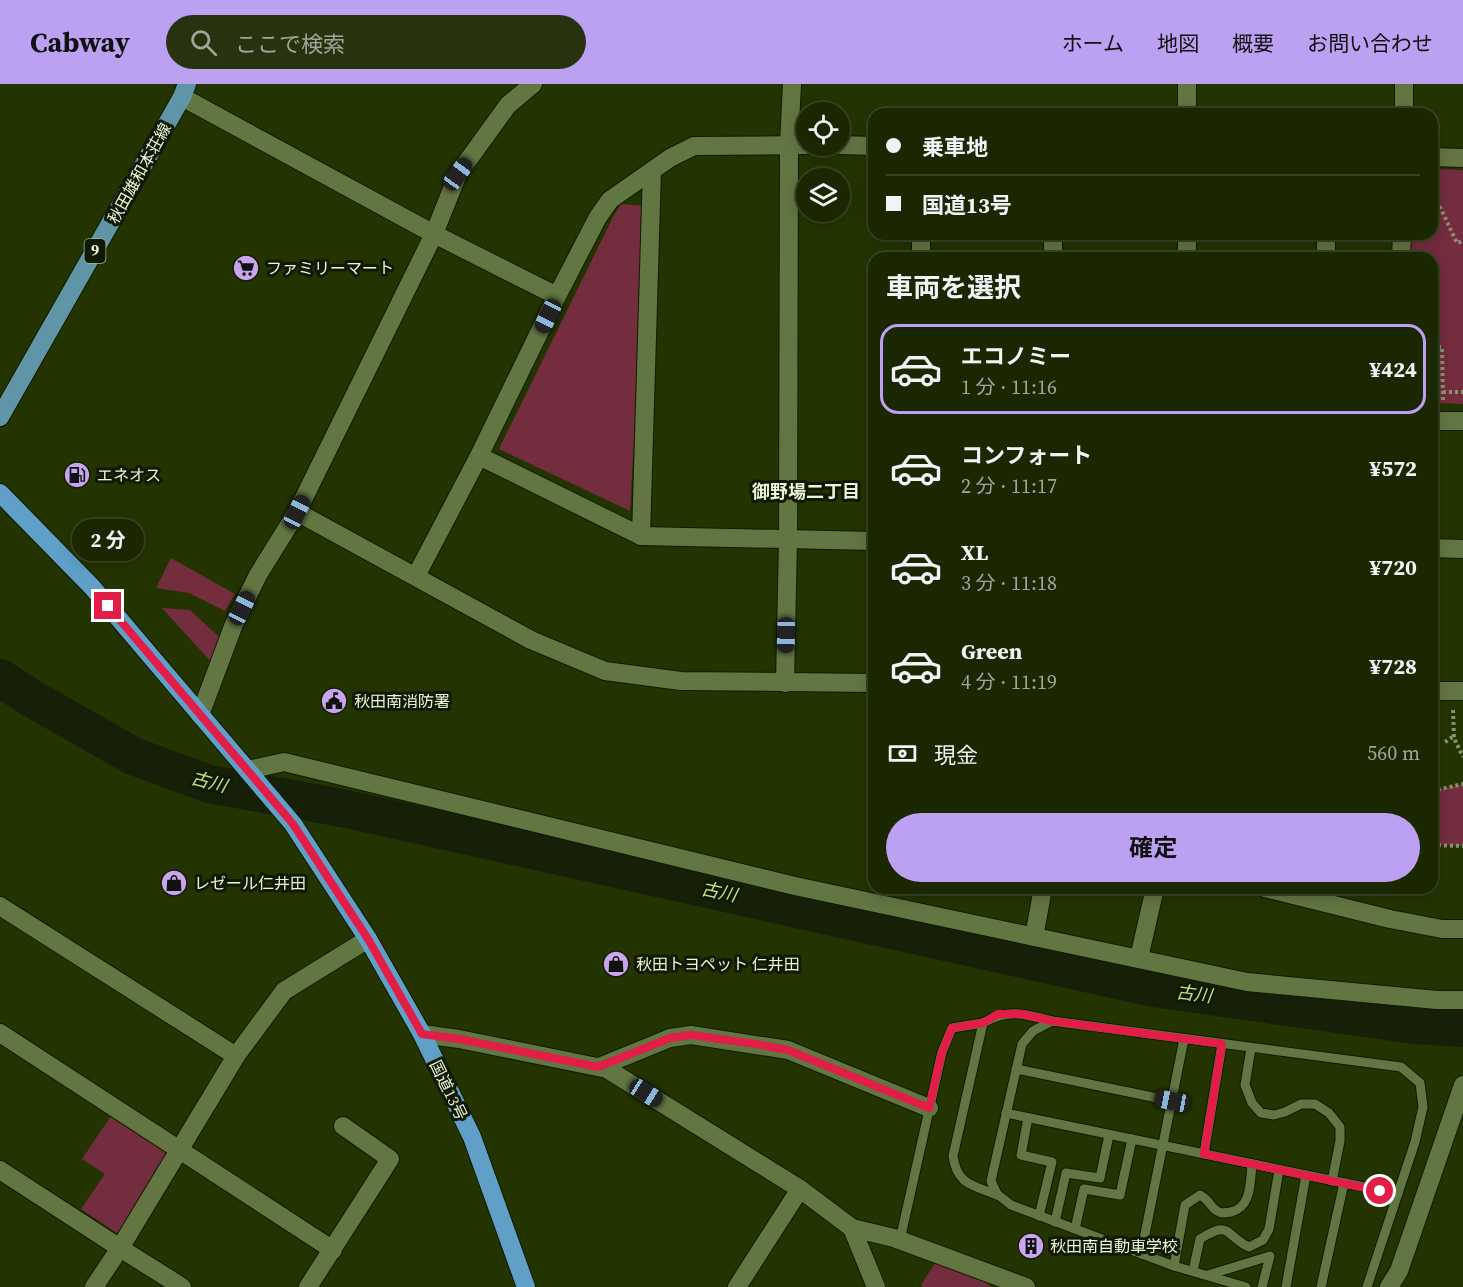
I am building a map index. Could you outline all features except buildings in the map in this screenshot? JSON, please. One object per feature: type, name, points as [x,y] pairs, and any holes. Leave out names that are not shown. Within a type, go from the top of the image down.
[{"type":"highway","name":"国道13号","points":[[0,494],[92,587],[293,824],[368,939],[422,1034],[472,1137],[526,1287]]},
{"type":"main road","name":"秋田雄和本荘線","points":[[0,417],[185,90]]},
{"type":"street","points":[[200,715],[234,624],[258,575],[297,512],[434,234],[458,174],[507,105],[533,84]]},
{"type":"street","points":[[792,84],[796,124]]},
{"type":"street","points":[[1187,84],[1187,108]]},
{"type":"street","points":[[1404,84],[1404,108]]},
{"type":"street","points":[[185,90],[434,234],[557,296]]},
{"type":"street","points":[[416,576],[479,456],[557,296],[598,217],[610,200],[670,158],[694,146],[796,144]]},
{"type":"street","points":[[850,145],[868,146]]},
{"type":"street","points":[[785,683],[798,156]]},
{"type":"street","points":[[1438,157],[1463,158]]},
{"type":"street","points":[[641,536],[652,171]]},
{"type":"street","points":[[1438,421],[1463,421]]},
{"type":"street","points":[[479,456],[641,536],[868,541]]},
{"type":"street","points":[[297,512],[531,640],[605,671],[681,681],[868,683]]},
{"type":"street","points":[[1438,548],[1463,549]]},
{"type":"street","points":[[1438,691],[1458,691]]},
{"type":"street","points":[[250,772],[284,762],[795,886],[1247,982],[1437,1000],[1463,1000]]},
{"type":"street","points":[[1034,937],[1042,894]]},
{"type":"street","points":[[1139,958],[1154,894]]},
{"type":"street","points":[[1290,894],[1400,921],[1442,929],[1463,929]]},
{"type":"street","points":[[0,906],[236,1056]]},
{"type":"street","points":[[94,1287],[180,1151],[236,1056],[284,991],[368,939]]},
{"type":"street","points":[[0,1034],[333,1250]]},
{"type":"street","points":[[422,1034],[459,1039],[607,1069],[800,1189],[852,1228],[900,1240],[1022,1286]]},
{"type":"street","points":[[598,1067],[670,1038],[691,1035],[788,1050],[929,1108]]},
{"type":"street","points":[[1389,1287],[1399,1271],[1463,1085]]},
{"type":"street","points":[[308,1287],[390,1160],[343,1126]]},
{"type":"street","points":[[0,1170],[182,1287]]},
{"type":"street","points":[[737,1287],[800,1189]]},
{"type":"street","points":[[852,1228],[876,1287]]},
{"type":"lane","points":[[900,1240],[942,1052],[952,1028],[983,1023],[998,1014],[1022,1014],[1052,1021],[1401,1067],[1420,1083],[1423,1107],[1415,1142],[1367,1287]]},
{"type":"lane","points":[[997,1195],[991,1181],[1022,1044],[1034,1031],[1052,1021]]},
{"type":"lane","points":[[983,1023],[953,1156],[955,1170],[964,1182],[997,1195],[1011,1206],[1174,1266],[1246,1287]]},
{"type":"lane","points":[[1141,1254],[1184,1039]]},
{"type":"lane","points":[[1204,1154],[1222,1044]]},
{"type":"lane","points":[[1251,1048],[1245,1085],[1252,1102],[1261,1113],[1274,1115],[1301,1104],[1315,1104],[1329,1113],[1340,1127],[1340,1141],[1332,1181]]},
{"type":"lane","points":[[1016,1069],[1172,1101]]},
{"type":"lane","points":[[1006,1113],[1398,1194]]},
{"type":"lane","points":[[1028,1118],[1021,1155],[1052,1162],[1039,1216]]},
{"type":"lane","points":[[1054,1222],[1066,1173],[1100,1178],[1109,1135]]},
{"type":"lane","points":[[1075,1229],[1084,1189],[1120,1195],[1132,1139]]},
{"type":"lane","points":[[1174,1266],[1185,1206],[1200,1195],[1208,1199],[1217,1211],[1225,1214],[1240,1210],[1246,1203],[1252,1164]]},
{"type":"lane","points":[[1193,1271],[1200,1239],[1214,1230],[1231,1232],[1238,1242],[1249,1246],[1263,1240],[1269,1229],[1279,1170]]},
{"type":"lane","points":[[1286,1287],[1306,1175]]},
{"type":"lane","points":[[1322,1287],[1344,1183]]},
{"type":"lane","points":[[1207,1276],[1270,1256],[1262,1287]]},
{"type":"path","points":[[1438,203],[1457,243],[1463,241]]},
{"type":"path","points":[[1438,347],[1442,347],[1443,392],[1463,392]]},
{"type":"path","points":[[1458,691],[1454,736],[1463,757]]},
{"type":"path","points":[[1445,742],[1454,736]]},
{"type":"path","points":[[1438,790],[1463,784]]},
{"type":"path","points":[[1438,845],[1463,846]]},
{"type":"shaded area","points":[[1438,169],[1463,170],[1463,404],[1438,403],[1438,252],[1395,252],[1395,240],[1438,240]]},
{"type":"shaded area","points":[[621,204],[647,206],[630,511],[499,449]]},
{"type":"shaded area","points":[[171,558],[235,594],[225,611],[189,593],[156,588]]},
{"type":"shaded area","points":[[162,608],[190,610],[219,637],[212,663]]},
{"type":"shaded area","points":[[1463,784],[1463,846],[1438,845],[1438,790]]},
{"type":"shaded area","points":[[111,1116],[170,1156],[118,1234],[81,1209],[105,1174],[82,1159]]},
{"type":"shaded area","points":[[935,1263],[985,1280],[991,1287],[923,1287],[921,1285]]},
{"type":"waterway","name":"古川","points":[[0,678],[133,756],[209,784],[342,808],[1153,988],[1415,1025],[1463,1028]]},
{"type":"place","name":"ファミリーマート","points":[[246,268]]},
{"type":"place","name":"エネオス","points":[[77,475]]},
{"type":"place","name":"秋田南消防署","points":[[334,701]]},
{"type":"place","name":"レゼール仁井田","points":[[174,883]]},
{"type":"place","name":"秋田トヨペット 仁井田","points":[[616,964]]},
{"type":"place","name":"秋田南自動車学校","points":[[1031,1246]]},
{"type":"district","name":"御野場二丁目","points":[[806,492]]},
{"type":"route","points":[[108,606],[293,824],[368,939],[422,1034],[459,1039],[598,1067],[670,1038],[691,1035],[756,1044],[788,1050],[929,1108],[942,1052],[952,1028],[983,1023],[998,1014],[1022,1014],[1052,1021],[1222,1044],[1204,1154],[1380,1191]]}]
